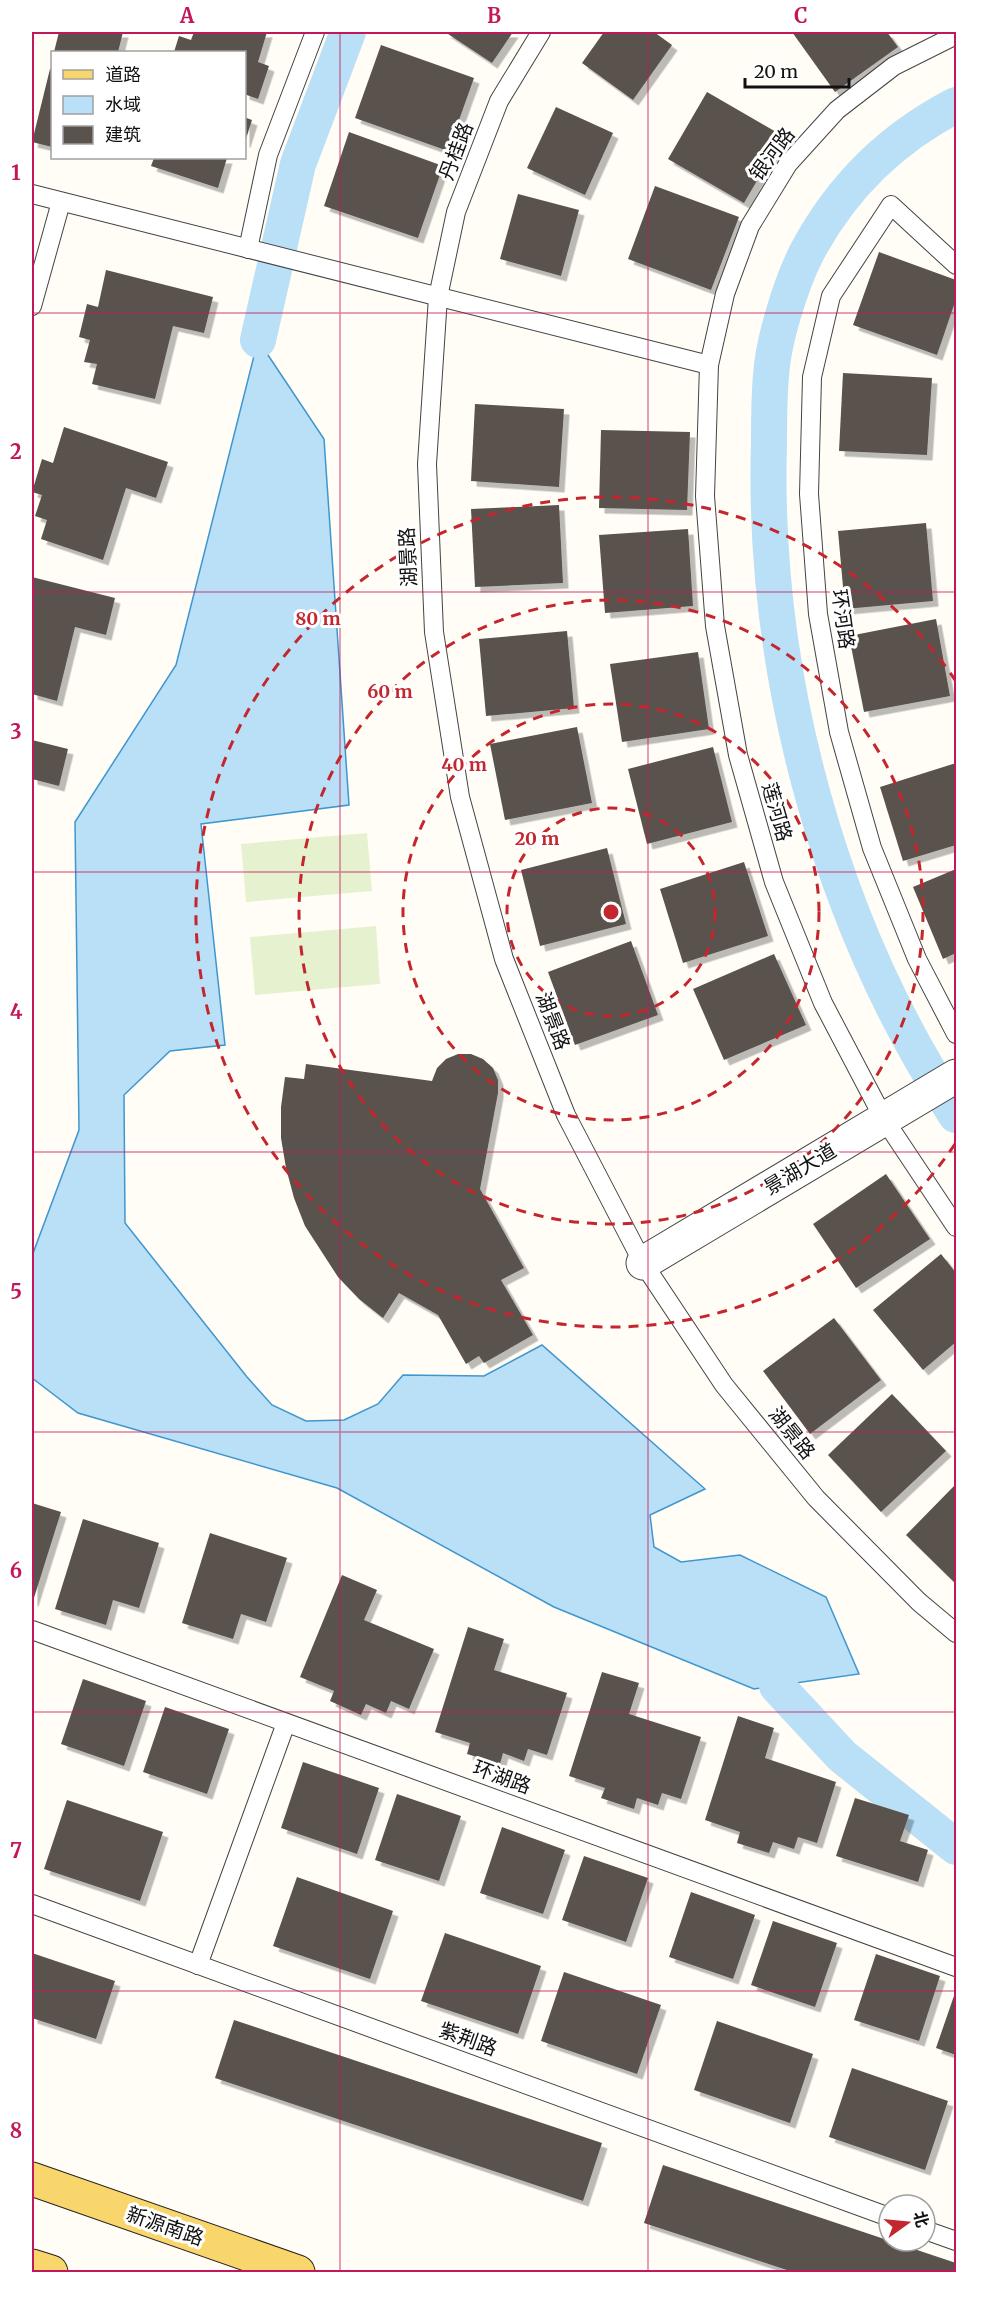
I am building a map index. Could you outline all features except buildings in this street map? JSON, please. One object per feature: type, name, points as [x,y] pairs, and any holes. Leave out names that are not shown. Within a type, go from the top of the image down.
[{"type":"main road","name":"新源南路","points":[[32,2179],[298,2272]]},
{"type":"main road","points":[[32,2266],[51,2272]]},
{"type":"street","name":"景湖大道","points":[[643,1263],[957,1076]]},
{"type":"lane","points":[[248,249],[268,155],[315,32]]},
{"type":"lane","name":"丹桂路","points":[[438,297],[456,212],[499,100],[541,32]]},
{"type":"lane","name":"银河路","points":[[709,365],[725,294],[750,225],[788,164],[837,110],[894,66],[957,35]]},
{"type":"lane","points":[[32,194],[709,365]]},
{"type":"lane","points":[[32,306],[61,202]]},
{"type":"lane","name":"环河路","points":[[957,265],[891,205],[831,296],[812,377],[809,494],[818,614],[838,732],[872,848],[917,959],[957,1034]]},
{"type":"lane","name":"湖景路","points":[[438,297],[427,464],[434,632],[460,797],[504,959],[566,1115],[643,1263],[724,1385],[816,1498],[919,1602],[957,1633]]},
{"type":"lane","name":"莲河路","points":[[709,365],[705,496],[715,626],[738,755],[774,882],[823,1003],[884,1119],[957,1227]]},
{"type":"lane","name":"环湖路","points":[[32,1630],[957,1967]]},
{"type":"lane","points":[[198,1965],[286,1723]]},
{"type":"lane","name":"紫荆路","points":[[32,1904],[877,2213]]},
{"type":"lane","points":[[937,2234],[957,2241]]},
{"type":"green space","points":[[367,833],[372,891],[246,902],[241,844]]},
{"type":"green space","points":[[376,926],[380,984],[255,995],[250,937]]},
{"type":"water","points":[[258,340],[324,439],[349,805],[201,824],[225,1045],[170,1051],[124,1095],[125,1223],[247,1377],[272,1405],[306,1421],[344,1420],[378,1404],[403,1375],[484,1376],[542,1345],[705,1489],[650,1515],[654,1547],[681,1562],[740,1555],[826,1597],[859,1674],[754,1689],[554,1607],[337,1488],[78,1413],[32,1378],[32,1256],[79,1130],[75,822],[176,665]]},
{"type":"waterway","points":[[258,340],[298,164],[348,32]]},
{"type":"waterway","points":[[956,105],[910,133],[870,167],[852,186],[821,229],[801,265],[779,330],[772,362],[769,410],[770,530],[777,618],[792,706],[812,793],[839,879],[872,961],[911,1040],[956,1115]]},
{"type":"waterway","points":[[777,1686],[842,1756],[956,1847]]}]
